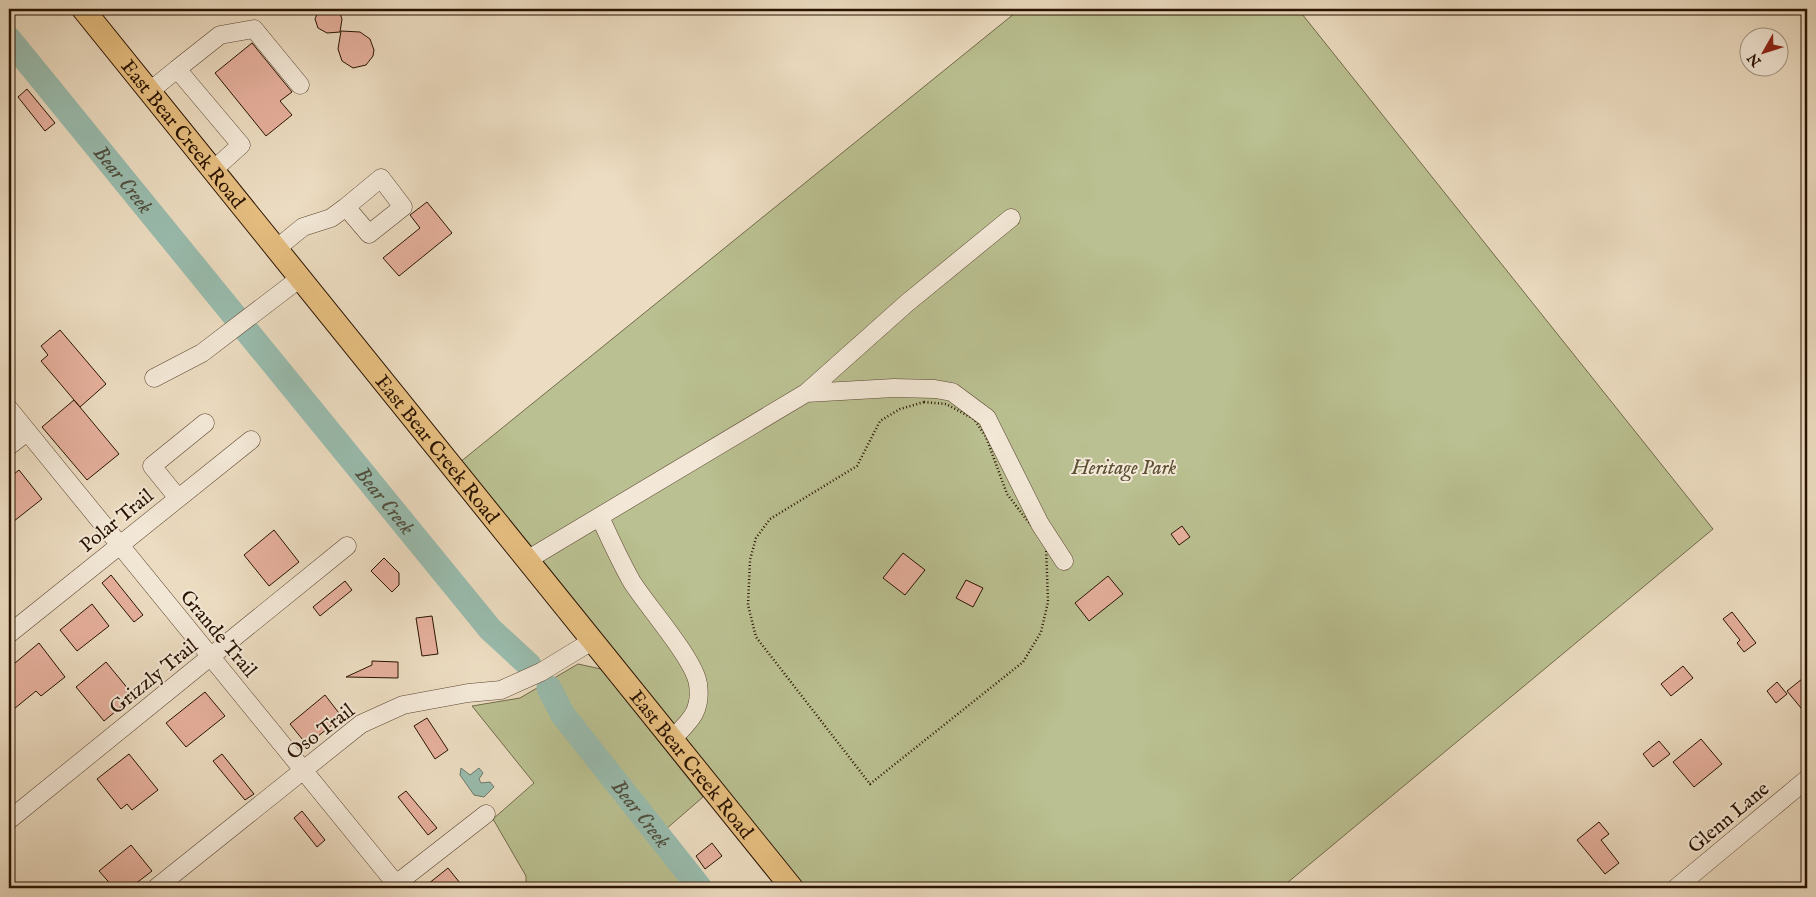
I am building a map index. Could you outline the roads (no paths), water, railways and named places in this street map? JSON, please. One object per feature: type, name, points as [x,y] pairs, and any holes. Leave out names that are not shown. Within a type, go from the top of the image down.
[{"type":"main road","name":"East Bear Creek Road","points":[[83,9],[792,888]]},
{"type":"street","points":[[150,91],[220,34],[254,29],[300,85]]},
{"type":"street","points":[[177,69],[241,145],[212,171]]},
{"type":"street","points":[[276,250],[303,227],[331,218],[346,207]]},
{"type":"street","points":[[527,560],[806,393],[907,302],[1011,218]]},
{"type":"street","points":[[154,378],[202,353],[299,279]]},
{"type":"street","points":[[806,393],[894,388],[935,389],[952,392],[988,418],[1040,524],[1064,561]]},
{"type":"street","name":"Grande Trail","points":[[9,409],[304,770],[394,886]]},
{"type":"street","points":[[178,498],[152,466],[205,423]]},
{"type":"street","points":[[9,446],[27,432]]},
{"type":"street","name":"Polar Trail","points":[[9,634],[251,440]]},
{"type":"street","points":[[600,517],[632,582],[687,659],[696,676],[699,696],[693,719],[672,739]]},
{"type":"street","name":"Grizzly Trail","points":[[9,820],[347,546]]},
{"type":"street","name":"Oso Trail","points":[[156,888],[361,724],[404,705],[468,693],[501,690],[541,672],[592,641]]},
{"type":"street","name":"Glenn Lane","points":[[1676,888],[1807,779]]},
{"type":"street","points":[[394,886],[486,814]]},
{"type":"waterway","name":"Bear Creek","points":[[9,39],[238,320]]},
{"type":"waterway","name":"Bear Creek","points":[[246,330],[490,629],[529,665]]},
{"type":"waterway","name":"Bear Creek","points":[[549,688],[563,715],[700,888]]},
{"type":"park label","name":"Heritage Park","points":[[1124,467]]}]
